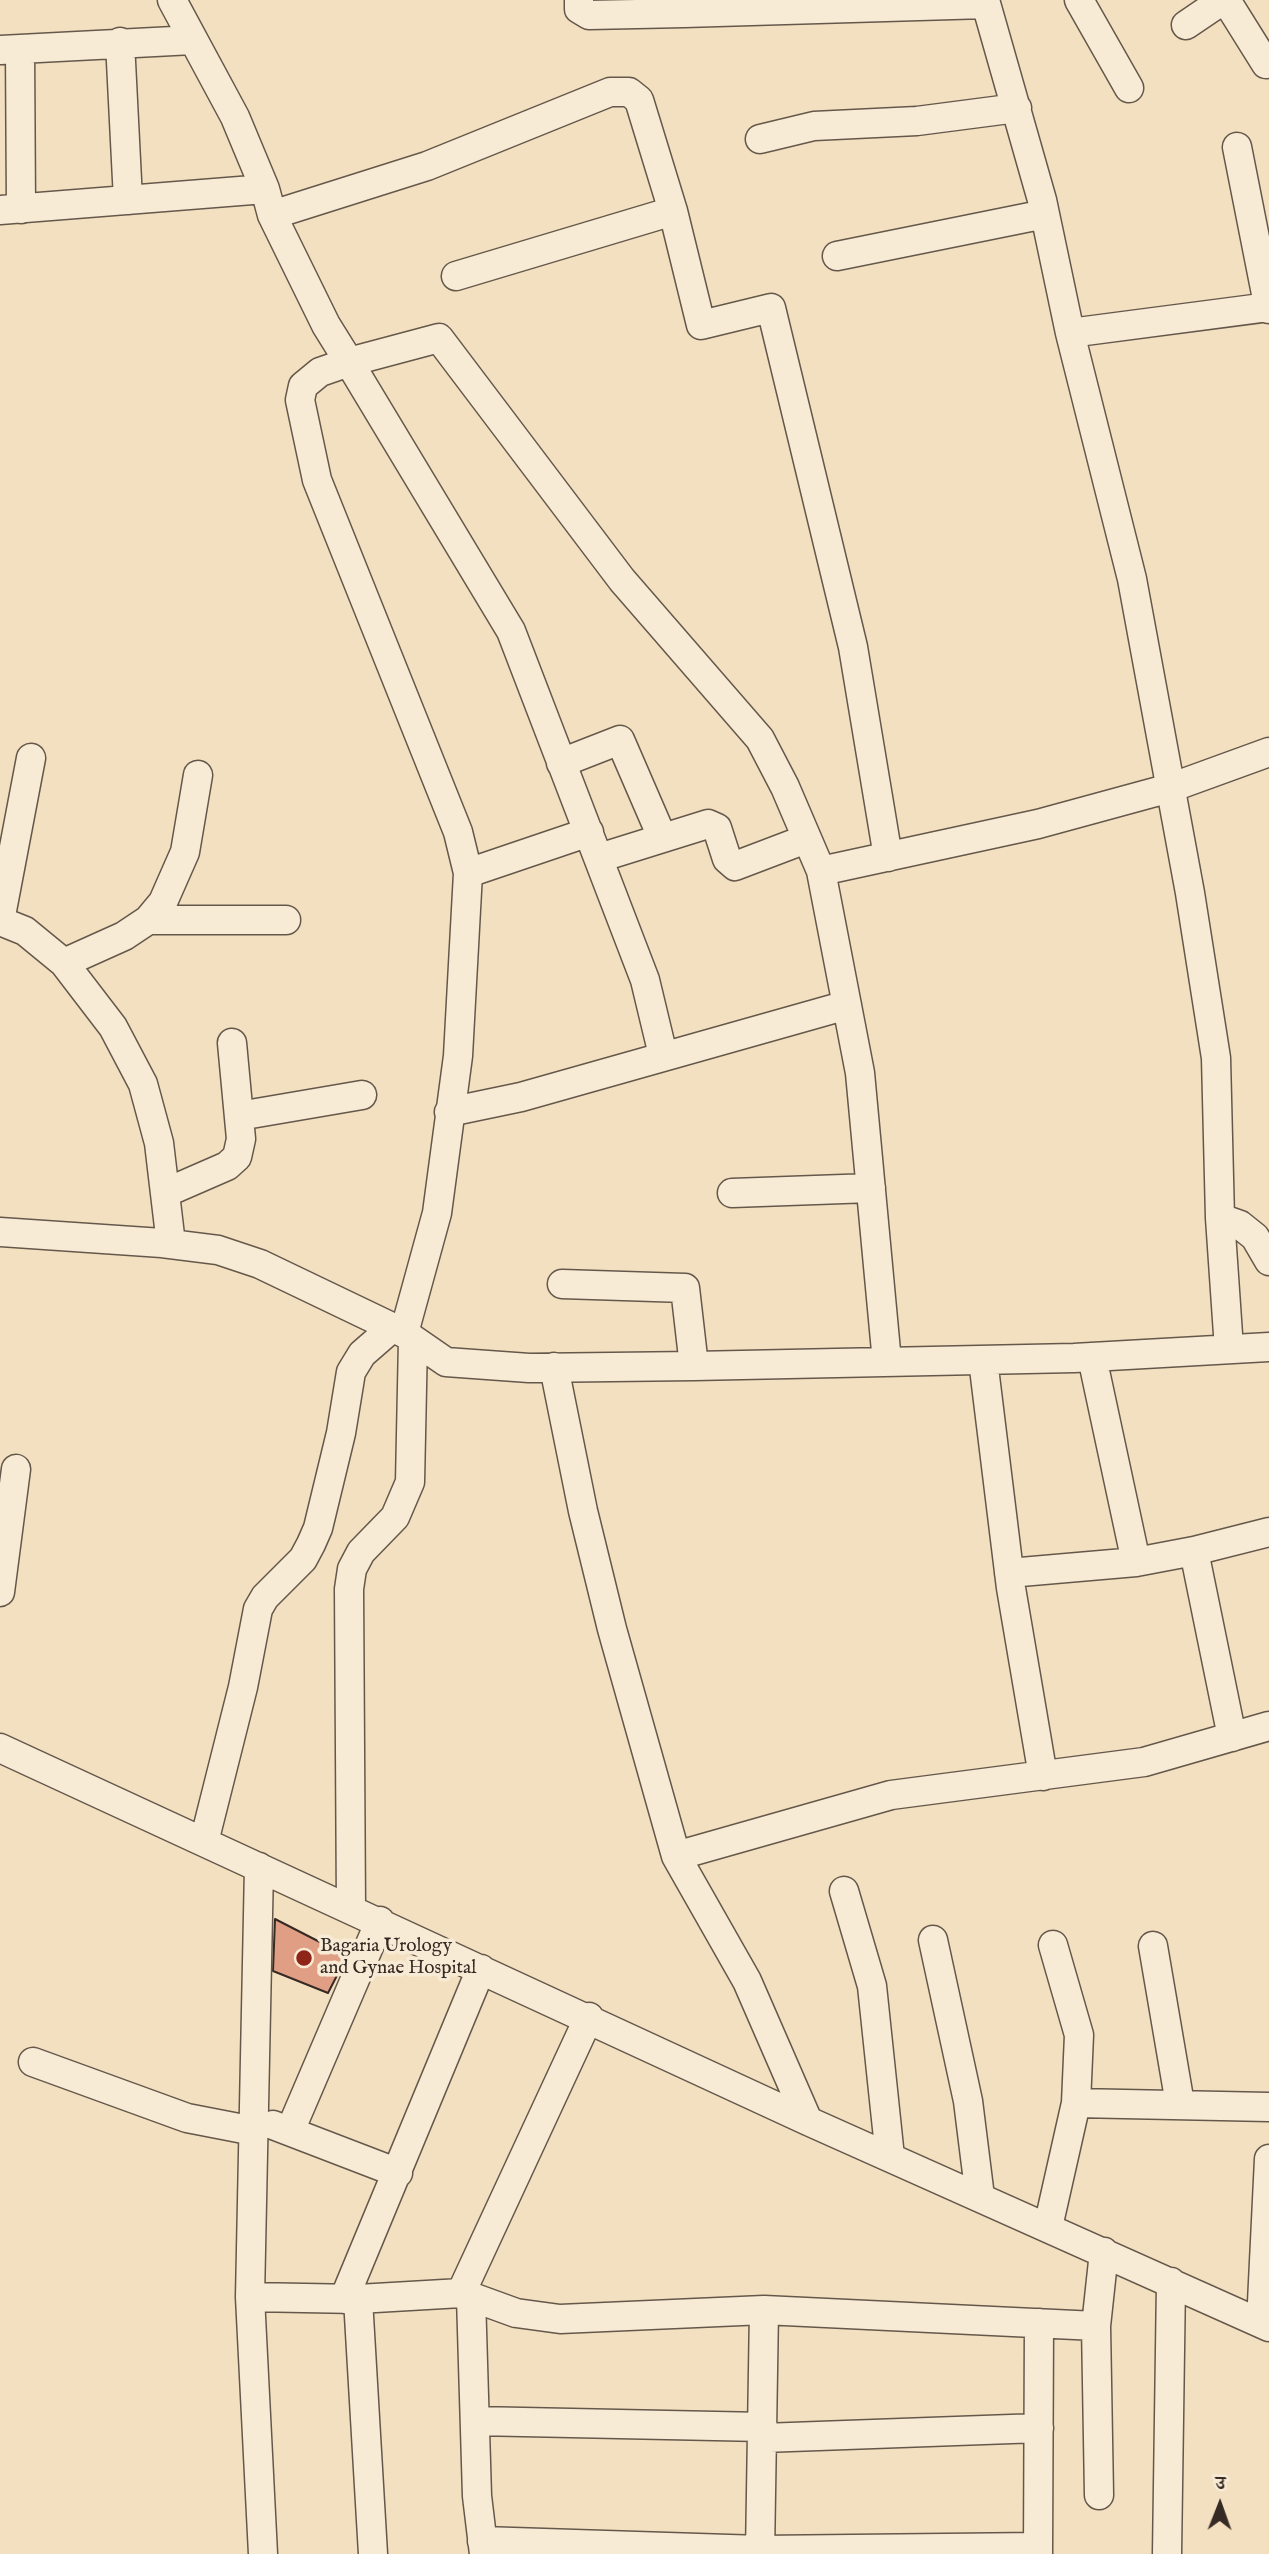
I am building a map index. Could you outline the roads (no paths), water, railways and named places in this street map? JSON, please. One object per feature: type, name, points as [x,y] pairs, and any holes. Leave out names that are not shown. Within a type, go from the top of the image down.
[{"type":"street","points":[[172,0],[234,117],[269,202],[326,325],[511,631],[645,980],[663,1055]]},
{"type":"street","points":[[579,0],[579,9],[589,15],[680,7],[986,2],[1045,215],[1070,333],[1132,579],[1170,788],[1216,1058],[1220,1218],[1229,1349]]},
{"type":"street","points":[[1079,0],[1129,88]]},
{"type":"street","points":[[1186,25],[1224,0],[1266,64]]},
{"type":"street","points":[[193,40],[10,49],[11,210],[128,200],[269,202],[426,166],[610,92],[629,92],[639,100],[673,211],[701,325],[771,308],[853,647],[888,857]]},
{"type":"street","points":[[120,42],[128,200]]},
{"type":"street","points":[[760,139],[814,126],[916,121],[1017,108]]},
{"type":"street","points":[[1070,333],[1269,307],[1237,147]]},
{"type":"street","points":[[456,276],[673,211]]},
{"type":"street","points":[[836,256],[1045,215]]},
{"type":"street","points":[[351,1910],[349,1589],[352,1569],[362,1552],[396,1517],[410,1482],[403,1333],[437,1213],[458,1056],[468,873],[458,832],[317,480],[300,400],[303,386],[320,372],[439,338],[622,580],[760,739],[785,787],[821,871],[860,1073],[887,1362]]},
{"type":"street","points":[[561,763],[620,740],[662,837]]},
{"type":"street","points":[[821,871],[1038,824],[1170,788],[1269,752]]},
{"type":"street","points":[[31,758],[0,921],[25,930],[64,963],[113,1027],[143,1084],[159,1143],[171,1244]]},
{"type":"street","points":[[64,963],[124,936],[149,920],[176,878],[185,852],[198,775]]},
{"type":"street","points":[[468,873],[594,845],[662,837],[704,824],[714,825],[727,859],[735,866],[806,839]]},
{"type":"street","points":[[149,920],[286,920]]},
{"type":"street","points":[[449,1112],[534,1094],[663,1055],[847,1005]]},
{"type":"street","points":[[165,1193],[234,1161],[241,1147],[232,1043]]},
{"type":"street","points":[[239,1116],[362,1096]]},
{"type":"street","points":[[732,1193],[871,1188]]},
{"type":"street","points":[[1220,1218],[1240,1225],[1255,1237],[1269,1261]]},
{"type":"street","points":[[0,1232],[171,1244],[218,1250],[260,1264],[403,1333],[446,1362],[554,1367],[694,1366],[1093,1357],[1269,1347]]},
{"type":"street","points":[[562,1284],[685,1288],[694,1366]]},
{"type":"street","points":[[204,1842],[243,1687],[258,1609],[265,1597],[303,1559],[311,1544],[341,1433],[351,1372],[362,1354],[403,1333]]},
{"type":"street","points":[[1093,1357],[1136,1562]]},
{"type":"street","points":[[983,1360],[1009,1573],[1043,1776]]},
{"type":"street","points":[[554,1367],[583,1511],[609,1616],[676,1856],[747,1981],[808,2121]]},
{"type":"street","points":[[0,1592],[16,1469]]},
{"type":"street","points":[[1009,1573],[1136,1562],[1269,1532]]},
{"type":"street","points":[[1194,1551],[1233,1737]]},
{"type":"street","points":[[676,1856],[891,1795],[1144,1762],[1269,1726]]},
{"type":"street","points":[[0,1748],[589,2017],[808,2121],[1265,2325],[1269,2159]]},
{"type":"street","points":[[259,1867],[250,2297],[263,2554]]},
{"type":"street","points":[[844,1891],[872,1986],[890,2157]]},
{"type":"street","points":[[290,2131],[380,1921]]},
{"type":"street","points":[[933,1940],[968,2101],[980,2197]]},
{"type":"street","points":[[1048,2227],[1076,2103],[1079,2035],[1053,1945]]},
{"type":"street","points":[[1153,1946],[1180,2104]]},
{"type":"street","points":[[373,2554],[351,2299],[398,2173],[481,1969]]},
{"type":"street","points":[[589,2017],[466,2295],[483,2547],[760,2552],[1038,2551],[1039,2323]]},
{"type":"street","points":[[33,2062],[187,2118],[254,2124],[290,2131],[398,2173]]},
{"type":"street","points":[[1076,2103],[1269,2107]]},
{"type":"street","points":[[1098,2495],[1097,2326],[1104,2252]]},
{"type":"street","points":[[1167,2554],[1171,2282]]},
{"type":"street","points":[[250,2297],[351,2299],[466,2295],[516,2312],[560,2319],[764,2310],[1097,2326]]},
{"type":"street","points":[[760,2552],[764,2310]]},
{"type":"street","points":[[475,2421],[763,2432],[1038,2428]]},
{"type":"place","name":"Bagaria Urology and Gynae Hospital","points":[[304,1958]]}]
